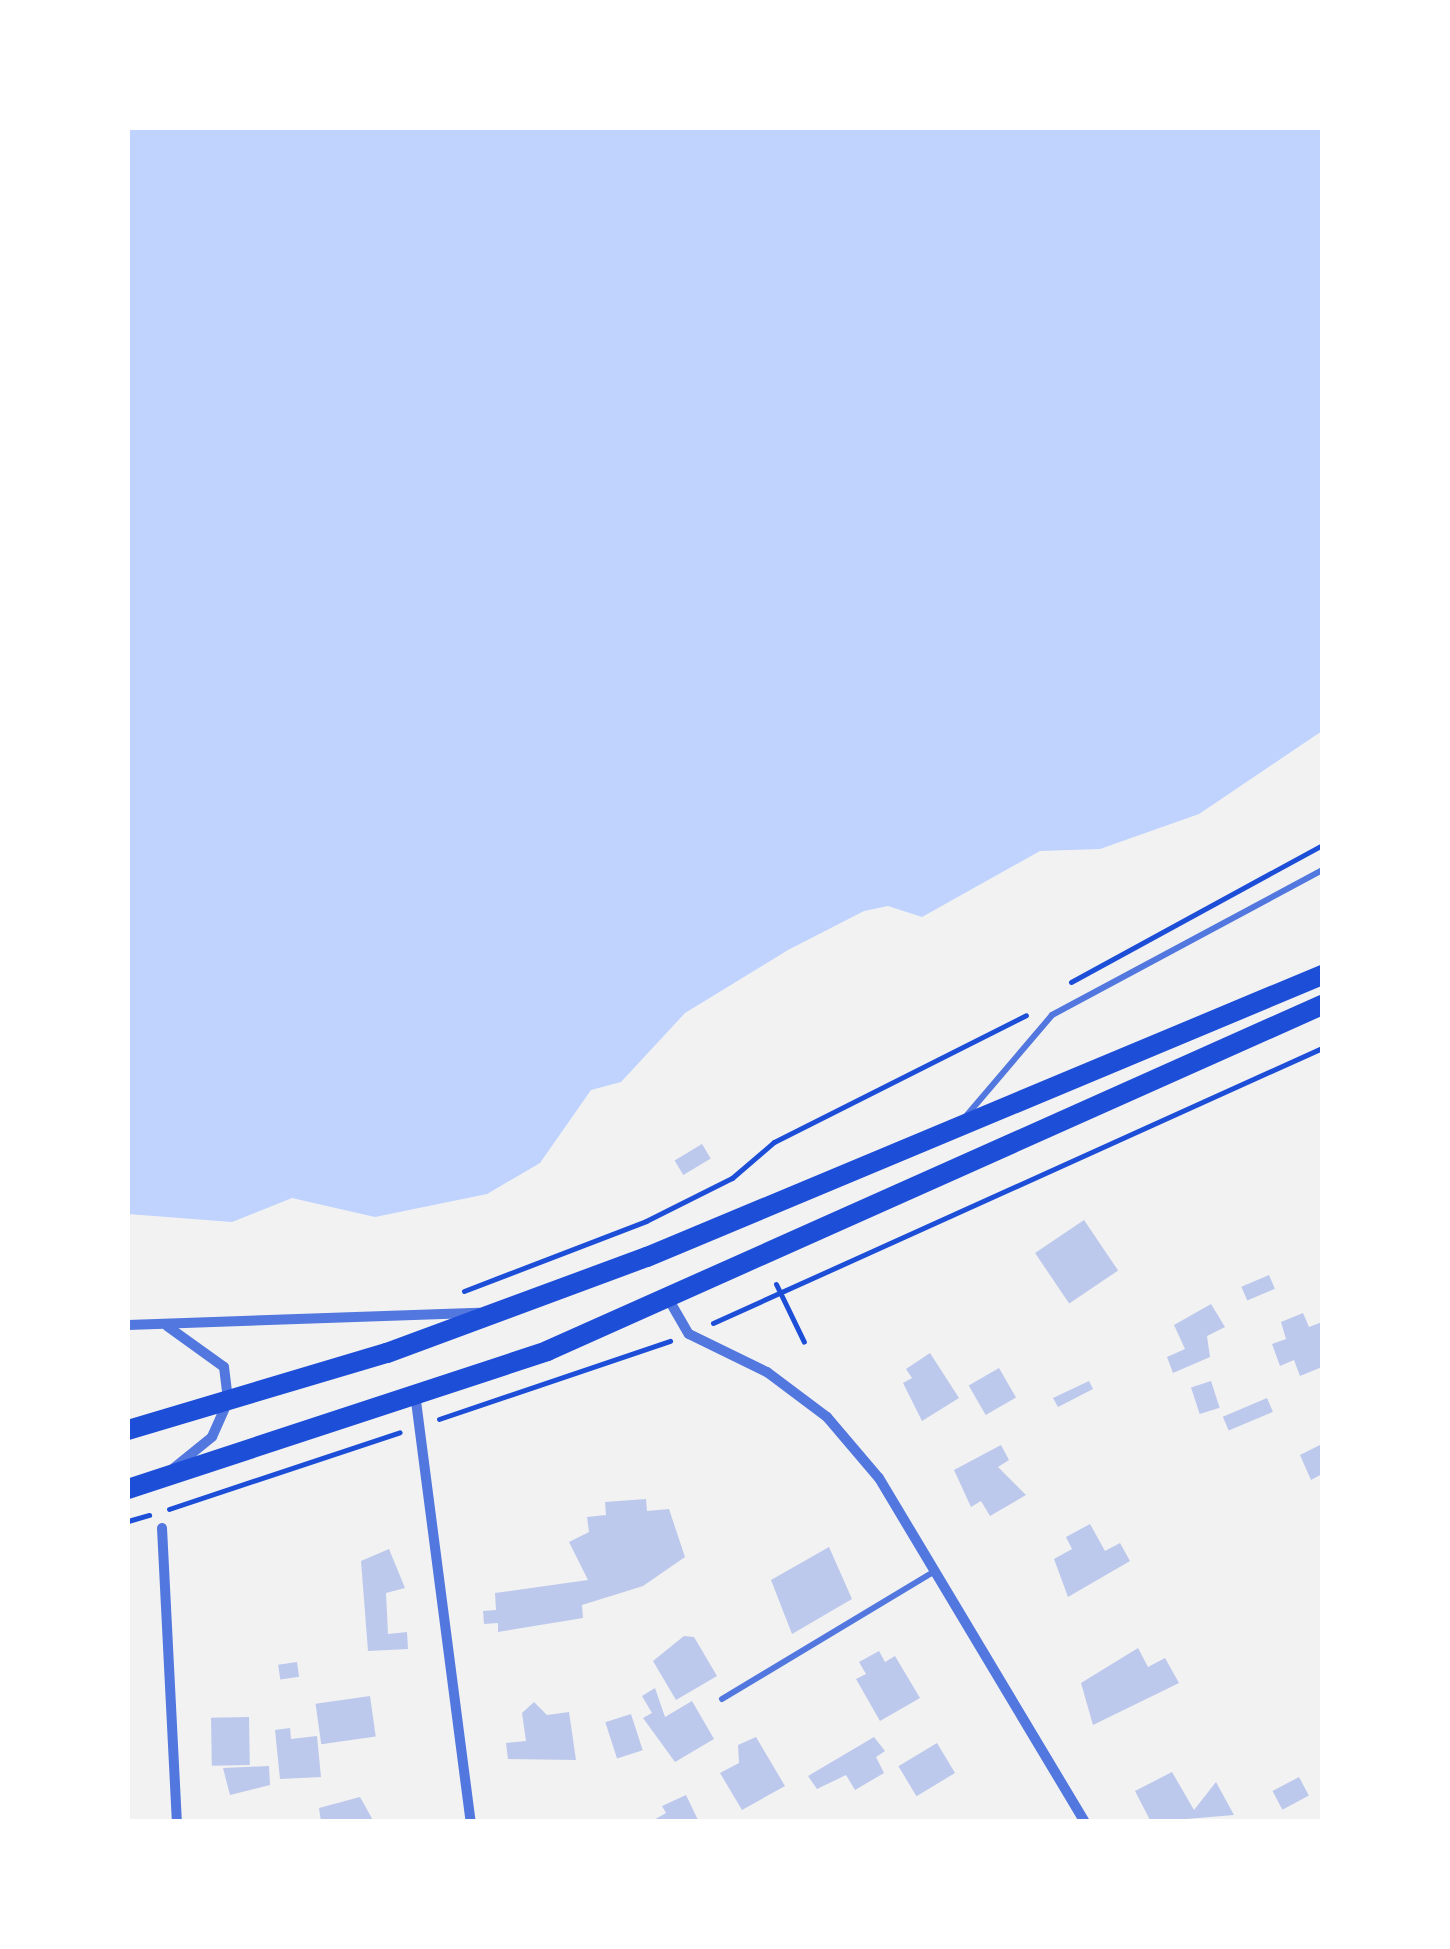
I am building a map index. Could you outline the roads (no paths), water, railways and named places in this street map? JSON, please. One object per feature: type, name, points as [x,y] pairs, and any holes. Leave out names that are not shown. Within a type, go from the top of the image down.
[{"type":"main road","points":[[128,1430],[228,1402],[500,1312],[647,1257],[1322,975]]},
{"type":"main road","points":[[128,1489],[416,1401],[669,1300],[1322,1005]]},
{"type":"street","points":[[669,1300],[689,1334],[767,1372],[827,1417],[879,1478],[1085,1822]]},
{"type":"street","points":[[128,1325],[500,1312]]},
{"type":"street","points":[[158,1481],[212,1436],[228,1402],[224,1367],[165,1324]]},
{"type":"street","points":[[416,1401],[424,1424],[471,1822]]},
{"type":"street","points":[[162,1528],[178,1822]]},
{"type":"lane","points":[[958,1125],[1052,1014],[1322,870]]},
{"type":"lane","points":[[722,1699],[935,1571]]},
{"type":"water","points":[[128,128],[1322,128],[1322,731],[1199,814],[1100,849],[1040,851],[922,917],[888,906],[864,911],[788,950],[685,1013],[621,1082],[591,1090],[540,1163],[487,1194],[375,1217],[292,1198],[232,1222],[128,1214]]}]
